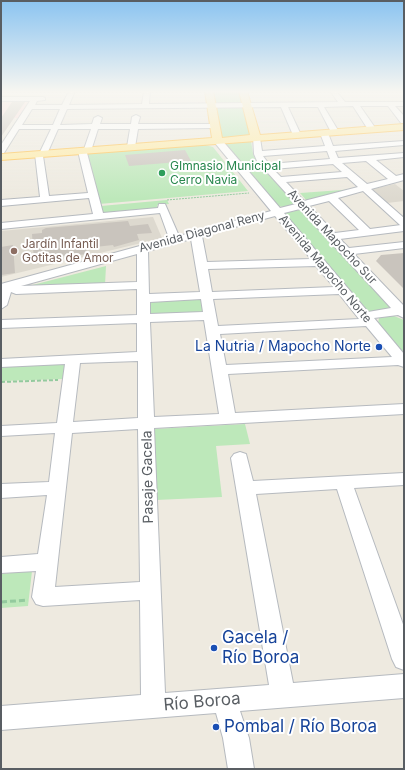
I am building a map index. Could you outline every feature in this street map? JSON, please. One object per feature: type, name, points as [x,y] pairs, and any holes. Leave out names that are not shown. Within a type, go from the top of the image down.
[{"type":"main road","points":[[1,157],[131,147],[169,127]]},
{"type":"main road","points":[[178,127],[218,141],[400,127]]},
{"type":"main road","name":"Avenida Mapocho Norte","points":[[214,127],[218,141]]},
{"type":"main road","name":"Avenida Mapocho Sur","points":[[253,127],[256,138]]},
{"type":"street","points":[[1,151],[17,127]]},
{"type":"street","points":[[45,199],[41,154],[56,127]]},
{"type":"street","points":[[95,127],[84,151],[99,216]]},
{"type":"street","points":[[131,147],[134,127]]},
{"type":"street","points":[[294,127],[297,135]]},
{"type":"street","points":[[332,127],[335,132]]},
{"type":"street","points":[[258,154],[404,142],[400,127]]},
{"type":"street","points":[[324,133],[335,161],[404,223]]},
{"type":"street","name":"Avenida Mapocho Sur","points":[[256,138],[258,154],[266,167],[403,312]]},
{"type":"street","name":"Avenida Mapocho Norte","points":[[218,141],[403,362]]},
{"type":"street","points":[[266,167],[404,155]]},
{"type":"street","points":[[368,158],[400,178]]},
{"type":"street","points":[[279,180],[349,174]]},
{"type":"street","name":"Avenida Diagonal Reny","points":[[4,288],[400,178]]},
{"type":"street","points":[[1,203],[93,195]]},
{"type":"street","points":[[331,197],[368,232]]},
{"type":"street","points":[[1,226],[162,208],[175,240]]},
{"type":"street","points":[[332,237],[404,228]]},
{"type":"street","points":[[196,234],[228,418]]},
{"type":"street","points":[[346,252],[404,245]]},
{"type":"street","name":"Pasaje Gacela","points":[[142,249],[153,706]]},
{"type":"street","points":[[201,266],[319,262]]},
{"type":"street","points":[[1,305],[4,288],[143,292],[206,296],[342,290]]},
{"type":"street","points":[[212,330],[367,319],[403,312]]},
{"type":"street","points":[[1,324],[210,316]]},
{"type":"street","points":[[1,363],[145,356]]},
{"type":"street","points":[[73,360],[42,597],[150,590]]},
{"type":"street","points":[[219,370],[403,362]]},
{"type":"street","points":[[1,430],[404,409]]},
{"type":"street","points":[[240,458],[283,695]]},
{"type":"street","points":[[246,488],[404,479]]},
{"type":"street","points":[[343,482],[404,659]]},
{"type":"street","points":[[1,491],[56,488]]},
{"type":"street","points":[[1,565],[47,562]]},
{"type":"street","name":"Río Boroa","points":[[1,718],[404,686]]},
{"type":"street","points":[[224,700],[236,738],[241,769]]},
{"type":"path","points":[[162,208],[165,206],[163,201],[261,192]]},
{"type":"path","points":[[1,382],[70,380]]},
{"type":"path","points":[[1,602],[36,600],[42,597]]},
{"type":"shaded area","points":[[395,184],[404,191],[404,201],[387,203],[372,189]]},
{"type":"shaded area","points":[[153,217],[162,238],[1,277],[1,231]]},
{"type":"green space","points":[[219,127],[248,127],[250,136],[224,139],[221,137]]},
{"type":"green space","points":[[251,141],[256,161],[294,202],[293,205],[284,207],[277,206],[225,144]]},
{"type":"green space","name":"GImnasio Municipal Cerro Navia","points":[[202,144],[213,147],[248,191],[99,204],[86,154]]},
{"type":"green space","points":[[355,189],[307,201],[300,193]]},
{"type":"green space","points":[[167,200],[169,204],[157,205],[158,210],[103,215],[101,206]]},
{"type":"green space","points":[[299,210],[304,212],[391,306],[390,310],[373,313],[367,310],[287,216],[286,213]]},
{"type":"green space","points":[[106,266],[105,285],[21,288]]},
{"type":"green space","points":[[203,298],[205,314],[149,317],[149,299]]},
{"type":"green space","points":[[394,316],[404,320],[404,354],[378,323],[379,318]]},
{"type":"green space","points":[[66,362],[63,379],[1,381],[1,366]]},
{"type":"green space","points":[[245,424],[250,444],[216,446],[222,497],[156,500],[154,429]]},
{"type":"green space","points":[[32,571],[28,606],[1,608],[1,574]]},
{"type":"building","points":[[1,127],[8,127],[1,137]]},
{"type":"building","points":[[185,150],[191,161],[129,166],[125,155]]},
{"type":"building","points":[[128,221],[130,226],[148,224],[152,233],[137,234],[139,240],[114,247],[113,245],[86,248],[87,254],[34,260],[32,234],[42,233],[42,230],[46,228]]},
{"type":"building","points":[[13,245],[15,273],[1,275],[1,247]]},
{"type":"building","points":[[404,253],[404,289],[376,261],[381,255]]},
{"type":"place","name":"GImnasio Municipal Cerro Navia","points":[[162,173]]},
{"type":"place","name":"Jardín Infantil Gotitas de Amor","points":[[14,251]]},
{"type":"place","name":"La Nutria / Mapocho Norte","points":[[379,347]]},
{"type":"place","name":"Gacela / Río Boroa","points":[[214,648]]},
{"type":"place","name":"Pombal / Río Boroa","points":[[216,727]]}]
